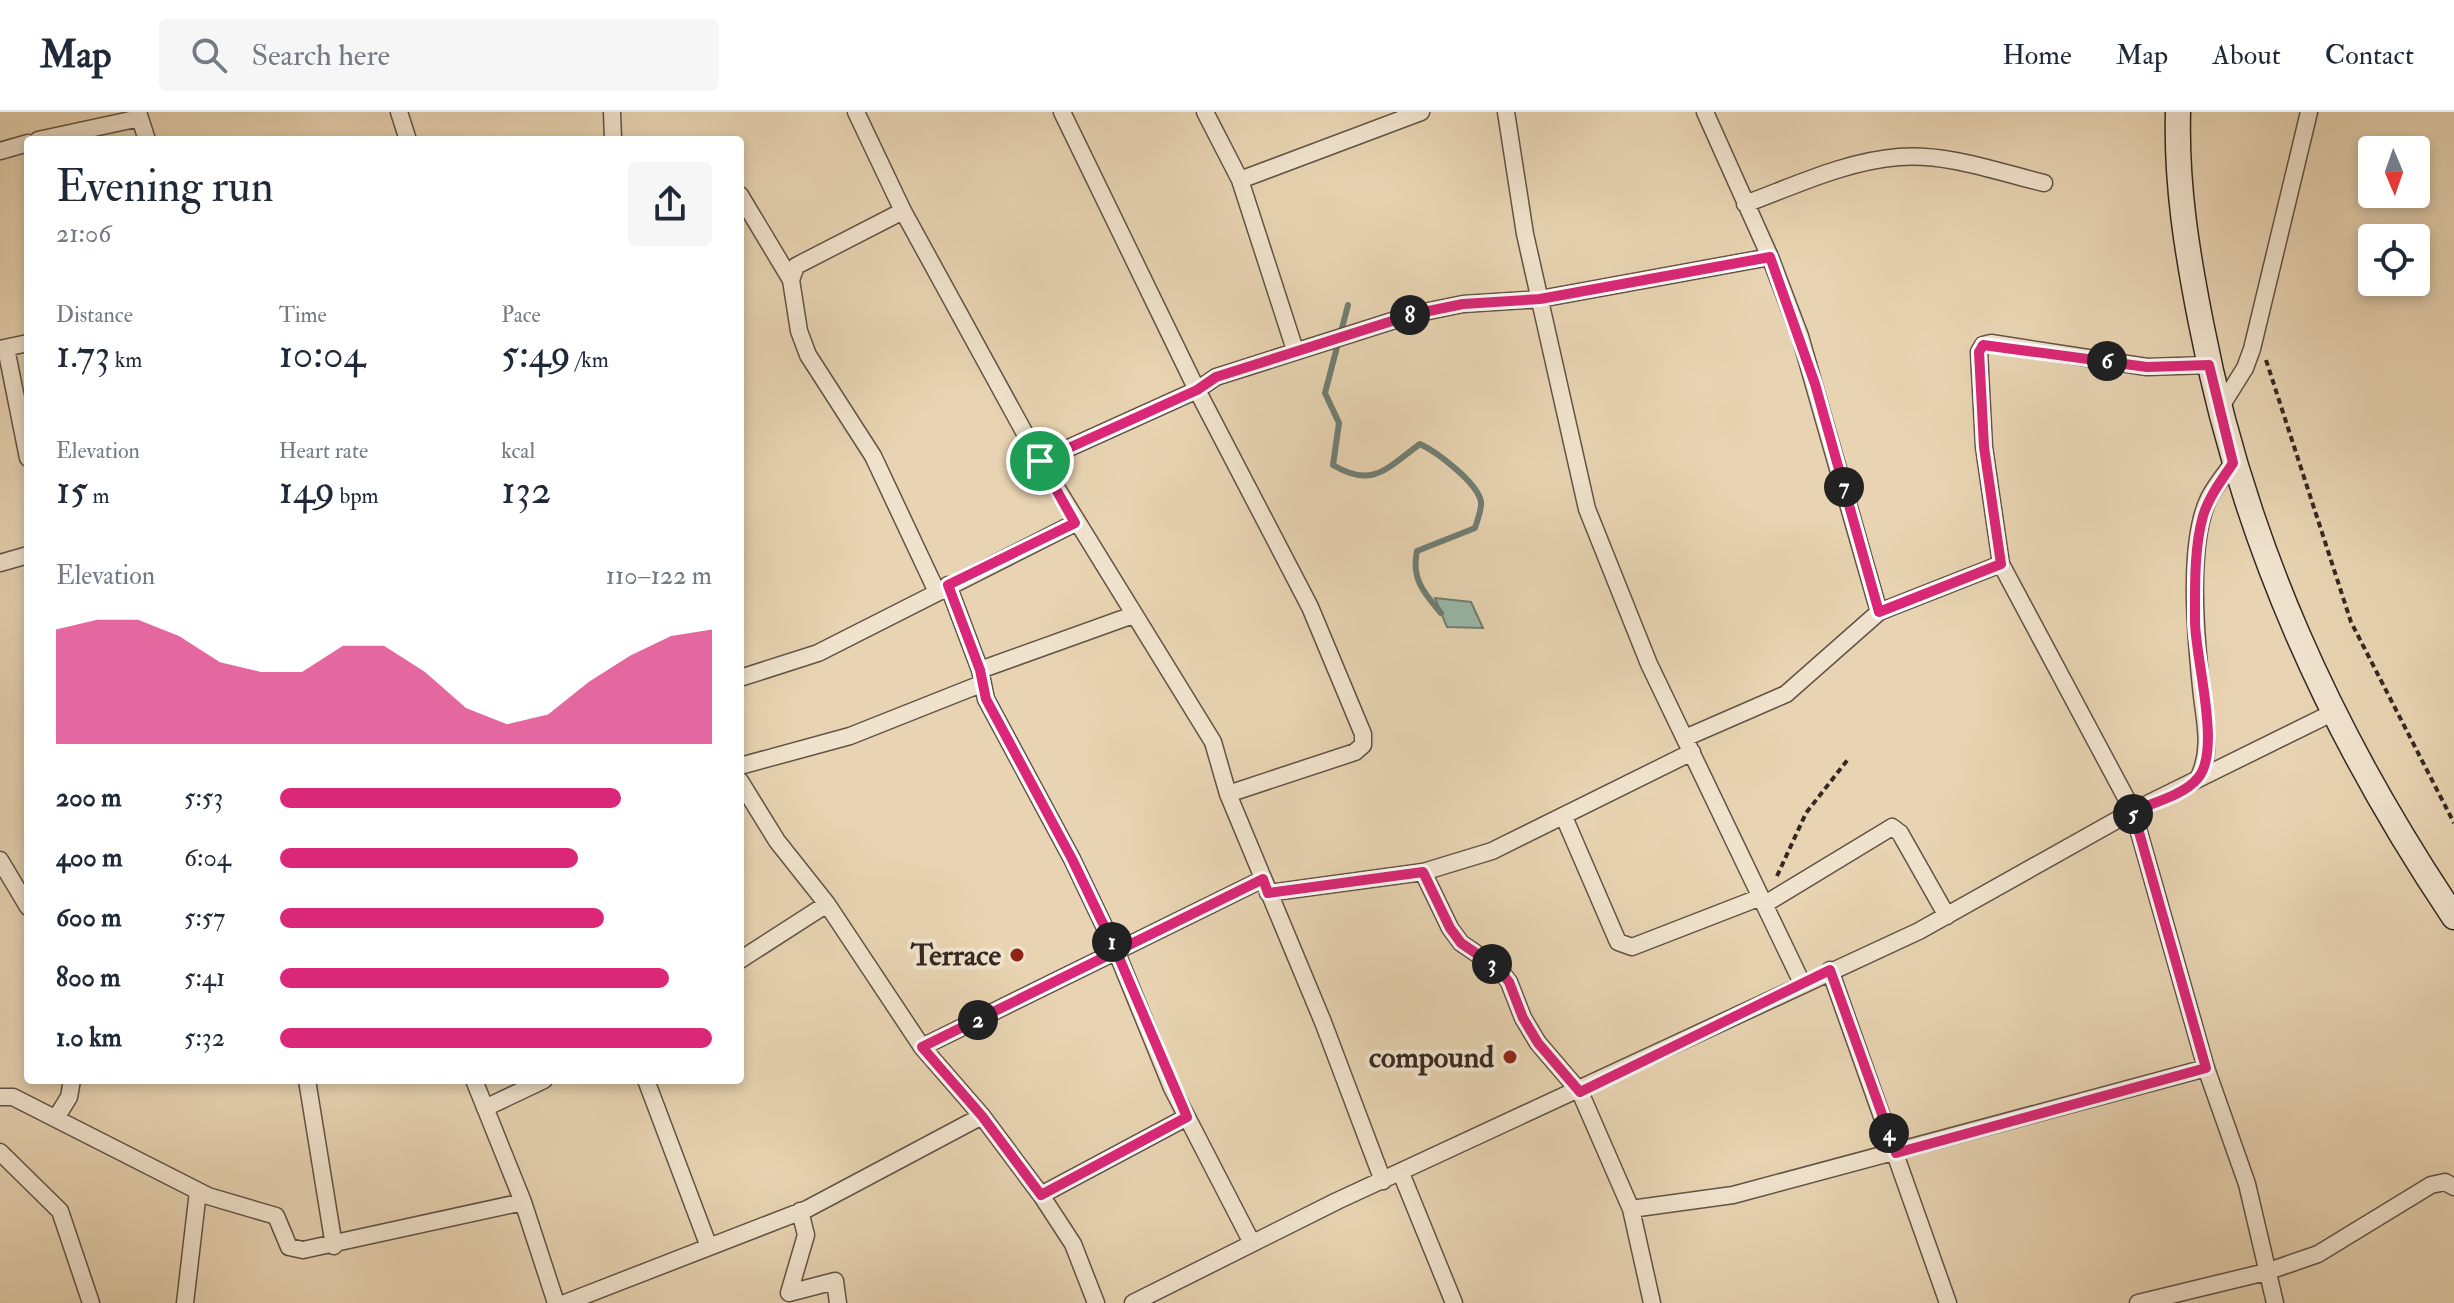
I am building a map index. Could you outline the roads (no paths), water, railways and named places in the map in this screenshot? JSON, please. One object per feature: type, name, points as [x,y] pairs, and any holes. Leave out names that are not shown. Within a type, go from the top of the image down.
[{"type":"main road","points":[[2178,112],[2180,209],[2209,365],[2233,463],[2280,594],[2332,713],[2392,824],[2454,917]]},
{"type":"street","points":[[399,112],[407,136]]},
{"type":"street","points":[[612,112],[613,136]]},
{"type":"street","points":[[856,112],[903,211],[1075,523],[1206,729],[1228,794],[1323,1022],[1383,1181]]},
{"type":"street","points":[[1062,112],[1197,390],[1310,607],[1363,734],[1363,745],[1355,752],[1228,794]]},
{"type":"street","points":[[1205,112],[1240,180],[1295,350]]},
{"type":"street","points":[[1240,180],[1421,112]]},
{"type":"street","points":[[1506,112],[1525,234],[1587,509],[1611,576],[1802,983]]},
{"type":"street","points":[[1705,112],[1770,257],[1815,384],[1879,612]]},
{"type":"street","points":[[2220,408],[2245,368],[2309,112]]},
{"type":"street","points":[[54,136],[139,115],[146,136]]},
{"type":"street","points":[[0,151],[24,144]]},
{"type":"street","points":[[1745,204],[1868,162],[1900,157],[1937,158],[2044,183]]},
{"type":"street","points":[[744,202],[791,280],[797,320],[808,355],[873,456],[942,588],[980,677],[1117,953],[1187,1117],[1252,1243]]},
{"type":"street","points":[[791,280],[796,266],[903,211]]},
{"type":"street","points":[[1040,461],[1197,390],[1216,377],[1414,314],[1463,304],[1540,299],[1770,257]]},
{"type":"street","points":[[24,344],[3,348],[24,440]]},
{"type":"street","points":[[2209,365],[2147,367],[1983,345],[1979,352],[1983,433],[2001,564],[2133,811],[2206,1068],[2247,1184],[2275,1303]]},
{"type":"street","points":[[2199,777],[2207,758],[2208,733],[2195,622],[2198,545],[2209,498],[2233,463]]},
{"type":"street","points":[[744,677],[818,653],[1075,523]]},
{"type":"street","points":[[0,563],[24,556]]},
{"type":"street","points":[[922,1047],[1265,886],[1423,872],[1492,851],[1564,817],[1688,745],[1786,694],[1879,612],[2001,564]]},
{"type":"street","points":[[744,765],[850,736],[980,677],[1133,615]]},
{"type":"street","points":[[1133,1303],[1252,1243],[1580,1092],[1947,916],[2133,811],[2332,713]]},
{"type":"street","points":[[744,787],[777,841],[827,904],[922,1047],[982,1116],[1041,1195],[1073,1244],[1096,1303]]},
{"type":"street","points":[[1564,817],[1618,942],[1624,947],[1763,900],[1892,827],[1900,833],[1947,916]]},
{"type":"street","points":[[0,860],[24,900]]},
{"type":"street","points":[[1423,872],[1450,928],[1461,943],[1504,975],[1538,1043],[1580,1092],[1631,1209],[1650,1302]]},
{"type":"street","points":[[744,957],[827,904]]},
{"type":"street","points":[[1830,970],[1948,1303]]},
{"type":"street","points":[[1631,1209],[1733,1195],[2206,1068]]},
{"type":"street","points":[[56,1118],[69,1097],[71,1084]]},
{"type":"street","points":[[308,1084],[334,1246]]},
{"type":"street","points":[[476,1084],[523,1202],[556,1303]]},
{"type":"street","points":[[485,1108],[536,1084]]},
{"type":"street","points":[[648,1084],[709,1247]]},
{"type":"street","points":[[0,1097],[13,1097],[198,1191],[276,1216],[289,1247],[303,1250],[334,1246],[523,1202]]},
{"type":"street","points":[[565,1303],[800,1211],[982,1116]]},
{"type":"street","points":[[1041,1195],[1187,1117]]},
{"type":"street","points":[[0,1152],[60,1211],[91,1303]]},
{"type":"street","points":[[1401,1173],[1454,1303]]},
{"type":"street","points":[[2138,1303],[2266,1272],[2318,1254],[2431,1185],[2445,1182],[2454,1187]]},
{"type":"street","points":[[185,1303],[198,1191]]},
{"type":"street","points":[[800,1211],[806,1235],[789,1293],[835,1281],[838,1303]]},
{"type":"waterway","points":[[1348,305],[1325,393],[1339,423],[1333,465],[1347,472],[1369,475],[1389,468],[1420,444],[1465,477],[1481,502],[1475,528],[1417,551],[1417,578],[1441,613]]},
{"type":"place","name":"Terrace","points":[[1017,955]]},
{"type":"place","name":"compound","points":[[1510,1057]]}]
